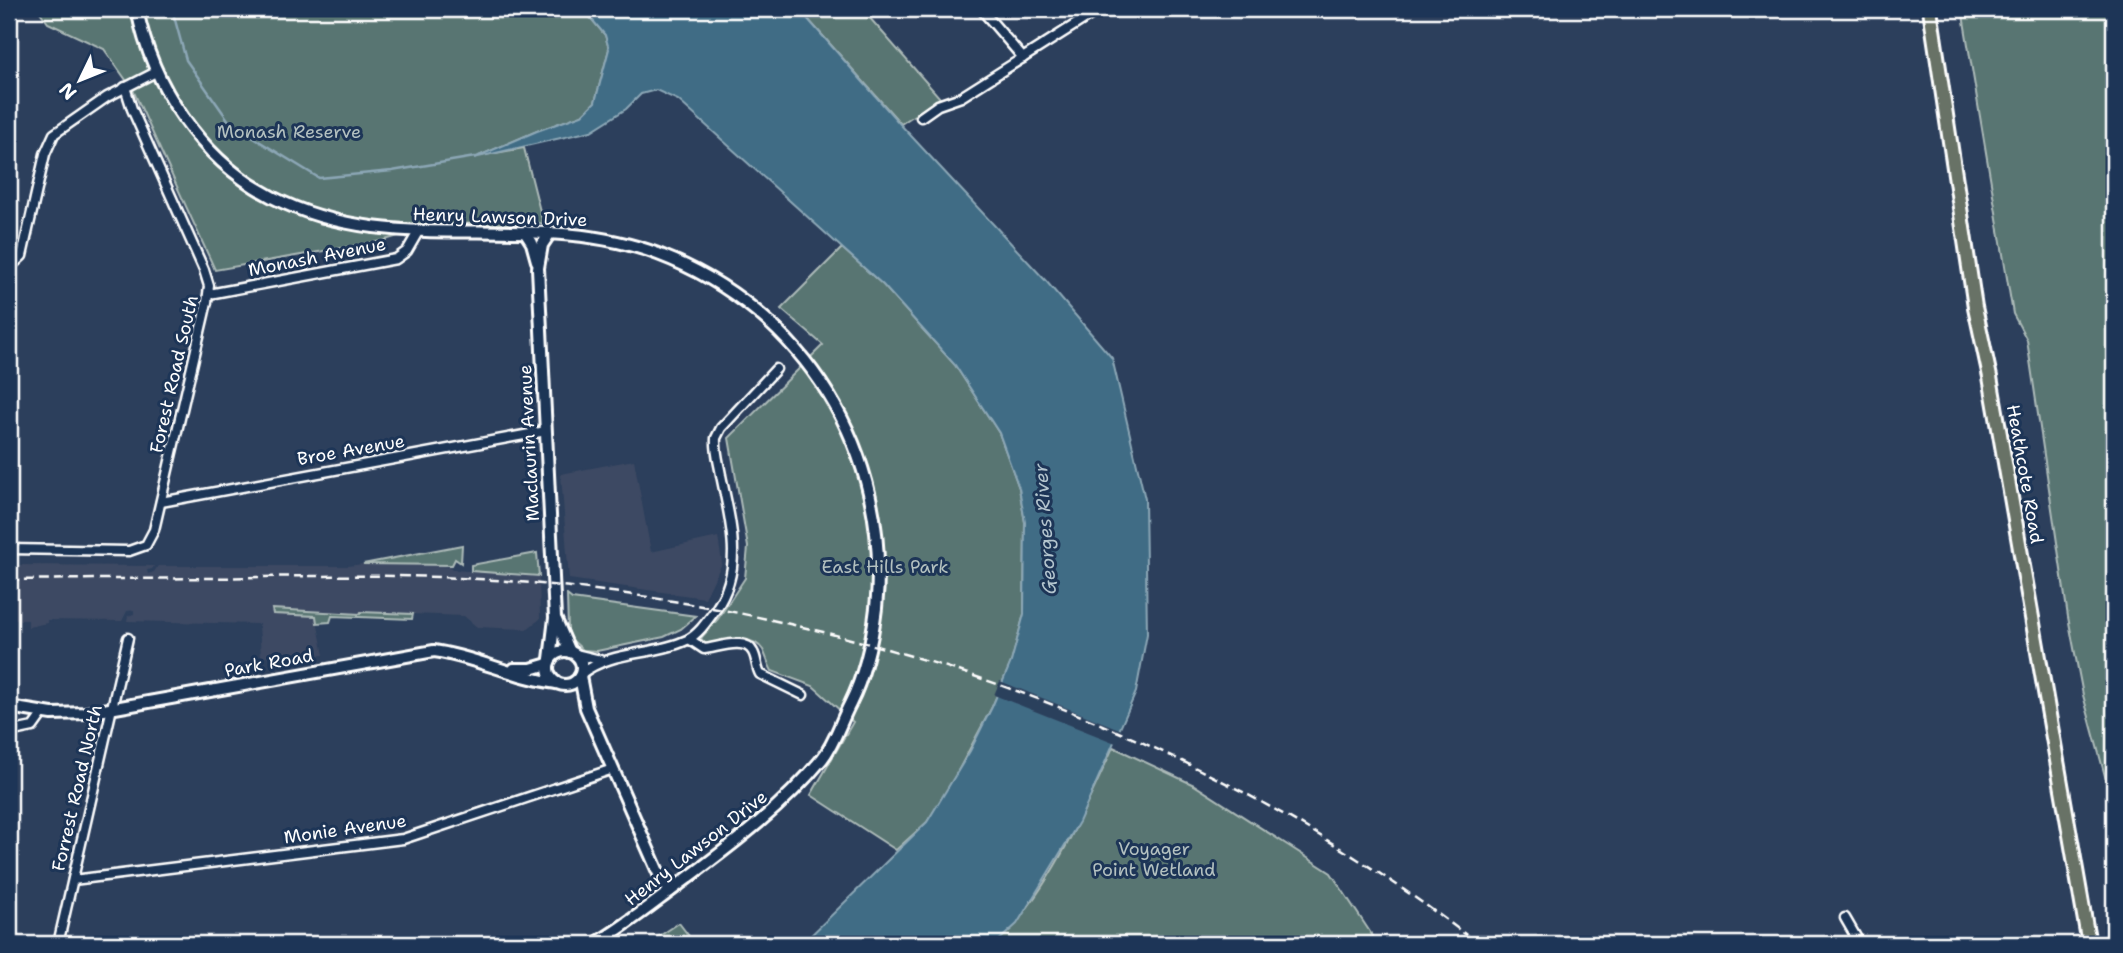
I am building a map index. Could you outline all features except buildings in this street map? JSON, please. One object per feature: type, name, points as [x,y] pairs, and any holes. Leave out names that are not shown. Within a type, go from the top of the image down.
[{"type":"main road","name":"Henry Lawson Drive","points":[[136,9],[156,72],[173,103],[201,140],[228,167],[261,191],[295,208],[336,222],[370,228],[418,232],[526,232],[590,236],[640,248],[677,261],[720,284],[756,310],[780,332],[805,358],[830,394],[852,436],[874,510],[878,559],[877,601],[869,654],[835,739],[821,760],[755,828],[656,904],[595,944]]},
{"type":"main road","name":"Heathcote Road","points":[[1930,9],[1975,307],[1990,377],[2089,944]]},
{"type":"main road","name":"Maclaurin Avenue","points":[[526,232],[533,244],[538,268],[555,618],[549,661]]},
{"type":"main road","name":"Maclaurin Avenue","points":[[538,268],[542,245],[550,233]]},
{"type":"main road","name":"Maclaurin Avenue","points":[[555,618],[572,653]]},
{"type":"main road","name":"Park Road","points":[[9,707],[43,713],[75,714],[111,710],[430,652],[452,654],[529,678],[560,684]]},
{"type":"main road","points":[[586,708],[549,675],[549,661],[557,653],[572,653],[581,663],[580,675],[586,708],[659,874],[670,891]]},
{"type":"main road","name":"Park Road","points":[[500,667],[531,670],[549,661]]},
{"type":"main road","points":[[560,684],[572,684],[580,675]]},
{"type":"street","points":[[981,9],[1023,58]]},
{"type":"street","points":[[921,117],[938,105],[961,97],[1100,9]]},
{"type":"street","points":[[9,268],[22,256],[50,140],[80,115],[125,87],[156,72]]},
{"type":"street","name":"Forest Road South","points":[[9,549],[136,550],[146,545],[153,535],[209,294],[204,270],[132,110],[125,87]]},
{"type":"street","name":"Monash Avenue","points":[[209,294],[396,259],[407,251],[418,232]]},
{"type":"street","points":[[580,675],[603,661],[689,639],[707,621],[726,593],[734,561],[733,541],[716,438],[721,428],[776,369]]},
{"type":"street","name":"Broe Avenue","points":[[161,502],[546,431]]},
{"type":"street","name":"Forrest Road North","points":[[58,944],[128,638]]},
{"type":"street","points":[[689,639],[704,649],[740,643],[747,646],[753,652],[760,674],[803,695]]},
{"type":"street","points":[[572,653],[603,661]]},
{"type":"street","points":[[9,732],[33,727],[43,713]]},
{"type":"street","name":"Monie Avenue","points":[[73,880],[404,839],[613,769]]},
{"type":"street","points":[[1845,918],[1860,944]]},
{"type":"shaded area","points":[[634,460],[651,552],[718,537],[722,563],[705,598],[569,579],[561,474]]},
{"type":"shaded area","points":[[426,564],[450,567],[453,570],[539,576],[540,619],[527,629],[477,627],[464,616],[361,612],[273,614],[316,616],[324,655],[261,657],[259,624],[127,621],[128,616],[134,614],[134,610],[127,611],[122,621],[47,620],[47,623],[28,627],[28,620],[9,620],[9,565],[154,566],[147,570],[148,574],[154,572],[158,566]]},
{"type":"green space","name":"Monash Reserve","points":[[38,9],[583,9],[605,35],[609,49],[595,102],[582,115],[479,156],[524,148],[543,223],[437,224],[382,241],[215,270],[133,90],[104,49],[48,23]]},
{"type":"green space","points":[[799,9],[862,9],[940,98],[901,124]]},
{"type":"green space","points":[[1962,9],[2114,9],[2114,809],[2083,695],[2068,617],[2027,340],[2013,314]]},
{"type":"green space","name":"East Hills Park","points":[[842,248],[883,285],[955,365],[999,433],[1019,488],[1025,522],[1024,614],[1011,663],[992,707],[949,788],[927,822],[896,850],[811,795],[853,722],[813,686],[772,671],[763,650],[757,644],[736,640],[705,645],[701,638],[718,619],[745,578],[748,547],[729,438],[823,345],[781,309]]},
{"type":"green space","points":[[462,545],[461,563],[455,559],[452,565],[363,564]]},
{"type":"green space","points":[[537,553],[539,576],[471,571],[471,565]]},
{"type":"green space","points":[[567,595],[572,599],[696,616],[681,629],[664,637],[597,651],[583,650],[571,639],[568,630]]},
{"type":"green space","points":[[272,609],[413,614],[412,619],[332,616],[330,622],[317,623],[316,616],[273,614]]},
{"type":"green space","name":"Voyager Point Wetland","points":[[1113,747],[1194,785],[1331,873],[1374,938],[1367,944],[995,944],[1032,902],[1063,852]]},
{"type":"green space","points":[[679,923],[695,944],[654,944],[652,941]]},
{"type":"water","name":"Georges River","points":[[583,9],[799,9],[900,124],[1046,281],[1112,358],[1145,499],[1147,634],[1136,692],[1079,822],[1017,924],[995,944],[802,944],[927,822],[970,751],[1011,662],[1024,614],[1025,522],[1019,488],[999,433],[955,365],[883,285],[678,100],[656,90],[641,94],[626,109],[591,131],[474,158],[582,115],[595,102],[609,49],[605,35]]},
{"type":"pier","points":[[1000,681],[1124,731],[1118,744],[994,695]]},
{"type":"waterway","points":[[172,9],[186,60],[231,124],[319,178],[392,171],[475,157]]},
{"type":"railway","points":[[9,580],[359,576],[470,578],[637,596],[767,619],[894,651],[1019,692],[1141,742],[1258,800],[1371,868],[1478,944]]}]
